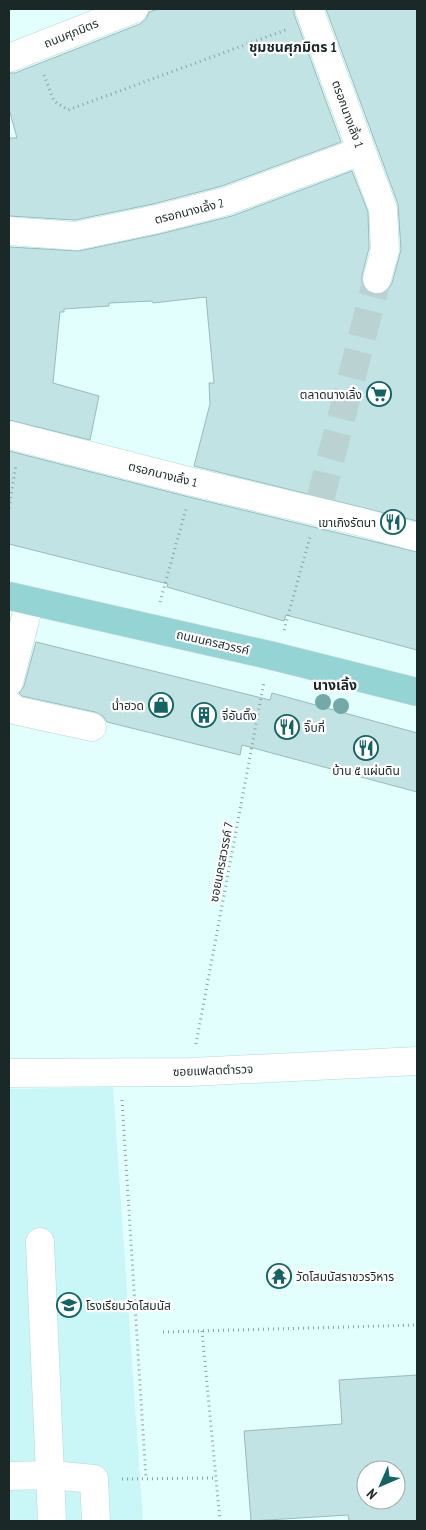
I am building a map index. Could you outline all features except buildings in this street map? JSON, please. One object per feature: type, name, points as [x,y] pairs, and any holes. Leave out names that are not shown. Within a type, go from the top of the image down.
[{"type":"main road","name":"ถนนนครสวรรค์","points":[[19,598],[273,656],[417,692]]},
{"type":"street","name":"ถนนศุภมิตร","points":[[9,58],[134,9]]},
{"type":"street","name":"ตรอกนางเลิ้ง 1","points":[[311,14],[383,209],[385,250],[377,279]]},
{"type":"street","name":"ตรอกนางเลิ้ง 2","points":[[9,231],[76,236],[157,219],[227,201],[362,151]]},
{"type":"street","name":"ตรอกนางเลิ้ง 1","points":[[14,436],[193,482],[318,506],[417,537]]},
{"type":"street","points":[[9,682],[19,598]]},
{"type":"street","points":[[9,705],[14,710],[92,727]]},
{"type":"street","name":"ซอยแฟลตตำรวจ","points":[[9,1073],[191,1072],[417,1061]]},
{"type":"street","points":[[40,1242],[52,1521]]},
{"type":"street","points":[[9,1476],[94,1479],[96,1521]]},
{"type":"path","points":[[34,48],[54,101],[68,110],[311,14]]},
{"type":"path","points":[[9,508],[14,436]]},
{"type":"path","points":[[153,629],[193,482]]},
{"type":"path","name":"ซอยนครสวรรค์ 7","points":[[191,1072],[273,656],[318,506]]},
{"type":"path","points":[[120,1072],[146,1479]]},
{"type":"path","points":[[163,1332],[417,1325]]},
{"type":"path","points":[[202,1331],[220,1521]]},
{"type":"path","points":[[94,1479],[217,1478]]},
{"type":"shaded area","name":"โรงเรียนวัดโสมนัส","points":[[113,1087],[143,1521],[9,1521],[9,1089]]},
{"type":"tunnel","points":[[320,500],[377,279]]},
{"type":"place","name":"ตลาดนางเลิ้ง","points":[[379,394]]},
{"type":"place","name":"เขาเกิงรัตนา","points":[[393,522]]},
{"type":"place","name":"น่ำฮวด","points":[[161,705]]},
{"type":"place","name":"จี่อันตึ๊ง","points":[[204,715]]},
{"type":"place","name":"จิ๊บกี่","points":[[287,727]]},
{"type":"place","name":"บ้าน ๕ แผ่นดิน","points":[[366,748]]},
{"type":"place","name":"วัดโสมนัสราชวรวิหาร","points":[[279,1276]]},
{"type":"place","name":"โรงเรียนวัดโสมนัส","points":[[69,1305]]},
{"type":"district","name":"ชุมชนศุภมิตร 1","points":[[293,47]]},
{"type":"district","name":"นางเลิ้ง","points":[[335,685]]}]
